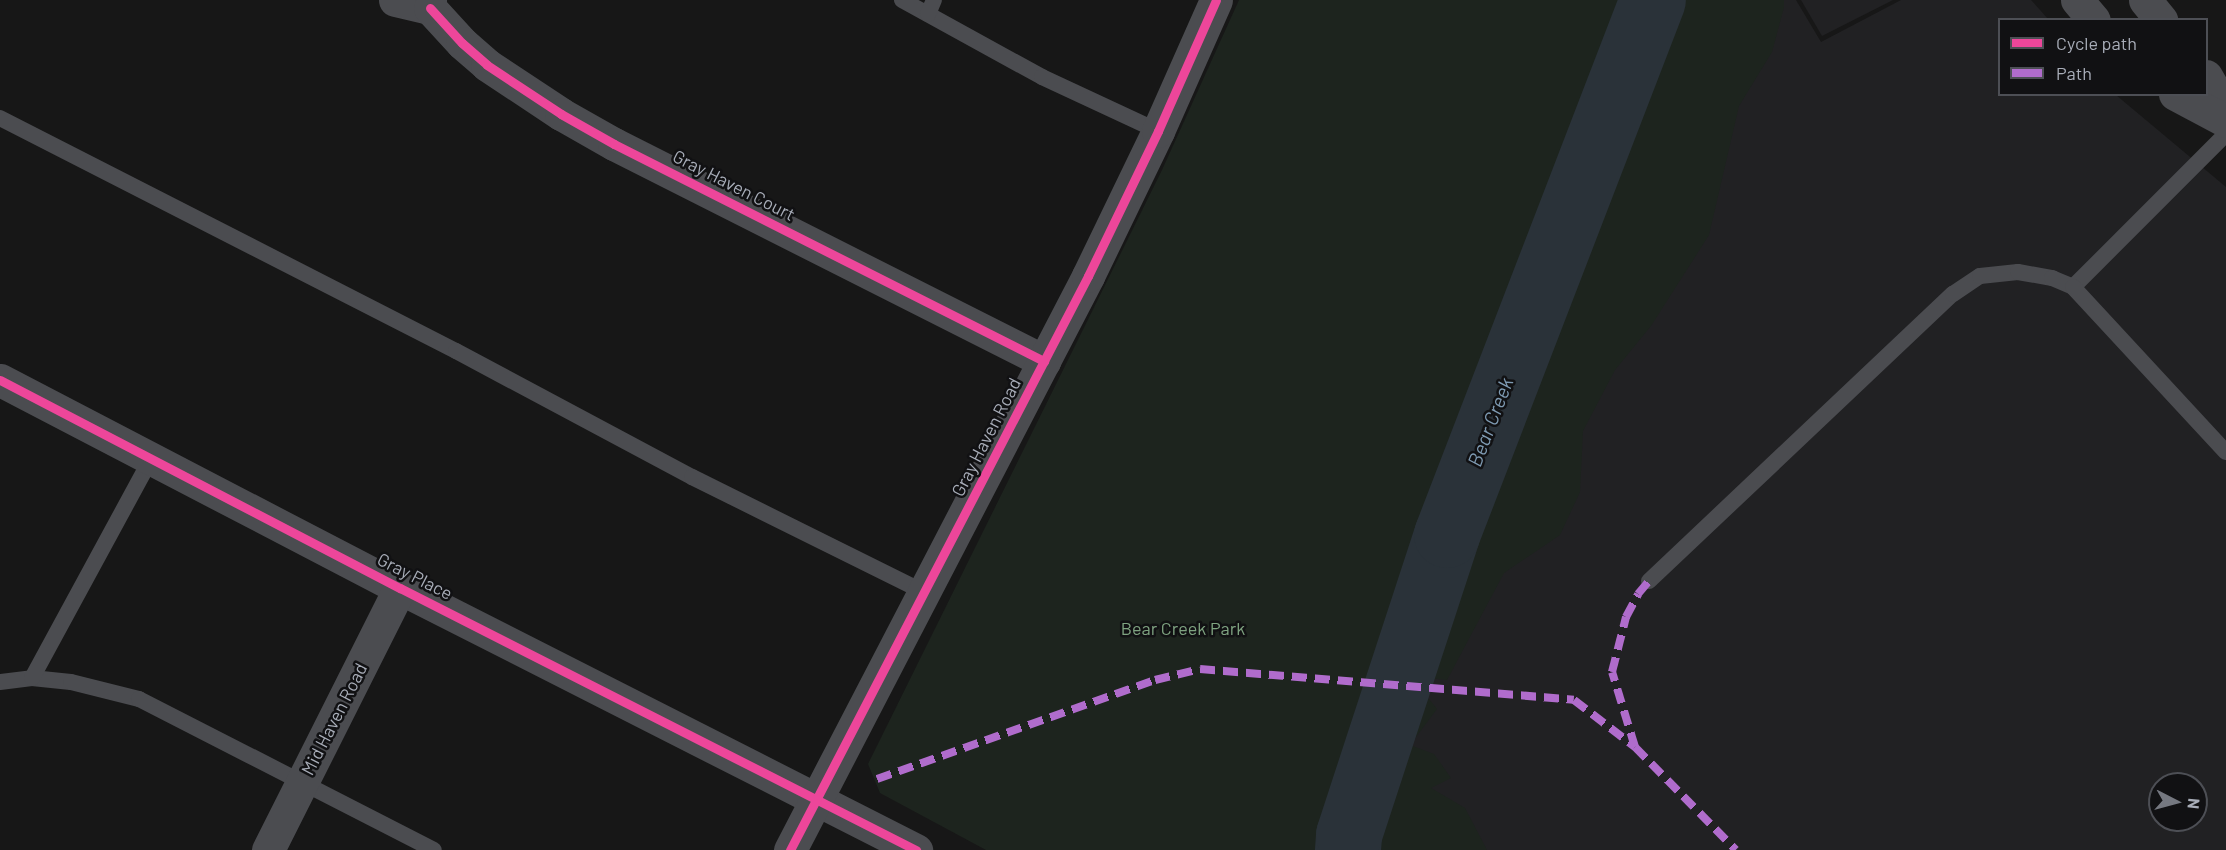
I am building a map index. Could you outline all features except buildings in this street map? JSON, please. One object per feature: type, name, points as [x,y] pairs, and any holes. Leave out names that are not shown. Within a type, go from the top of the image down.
[{"type":"street","name":"Gray Haven Court","points":[[395,0],[430,4],[462,43],[486,65],[561,114],[614,144],[1044,361]]},
{"type":"street","name":"Gray Haven Road","points":[[790,850],[1044,361],[1158,131],[1216,0]]},
{"type":"street","points":[[2077,0],[2092,18]]},
{"type":"street","points":[[2145,0],[2159,18]]},
{"type":"street","points":[[2208,79],[2226,110]]},
{"type":"street","points":[[2179,96],[2226,121]]},
{"type":"street","name":"Gray Place","points":[[0,380],[400,588],[916,850]]},
{"type":"street","name":"Mid Haven Road","points":[[268,850],[400,588]]},
{"type":"lane","points":[[902,0],[931,7],[1042,77],[1158,131]]},
{"type":"lane","points":[[0,118],[456,351],[692,477],[924,592]]},
{"type":"lane","points":[[2073,287],[2226,134]]},
{"type":"lane","points":[[1649,581],[1953,294],[1980,276],[2018,272],[2052,278],[2073,287],[2226,452]]},
{"type":"lane","points":[[32,678],[151,459]]},
{"type":"lane","points":[[0,682],[32,678],[71,682],[139,699],[434,850]]},
{"type":"shaded area","points":[[1653,0],[1796,0],[1821,42],[1901,0],[2031,0],[2047,18],[1998,18],[1998,96],[2117,96],[2226,187],[2226,850],[1348,850],[1349,835],[1447,535]]},
{"type":"shaded area","points":[[1801,0],[1893,0],[1822,36]]},
{"type":"green space","name":"Bear Creek Park","points":[[1239,0],[1784,0],[1784,7],[1772,52],[1739,106],[1709,235],[1651,326],[1615,370],[1583,431],[1580,492],[1560,535],[1504,573],[1447,680],[1401,675],[1394,698],[1429,699],[1437,709],[1410,745],[1434,754],[1451,778],[1431,788],[1465,808],[1487,850],[986,850],[880,793],[868,764],[1162,170]]},
{"type":"waterway","name":"Bear Creek","points":[[1348,850],[1349,835],[1447,535],[1653,0]]},
{"type":"marked path","points":[[877,779],[1155,680],[1200,669],[1574,700],[1635,747],[1612,672],[1626,617],[1638,594],[1649,581]]},
{"type":"marked path","points":[[1635,747],[1736,850]]},
{"type":"cycle path","points":[[790,850],[1088,276],[1158,131],[1216,0]]},
{"type":"cycle path","points":[[430,8],[462,43],[487,65],[561,114],[614,144],[1044,361]]},
{"type":"cycle path","points":[[0,380],[400,588],[916,850]]}]
